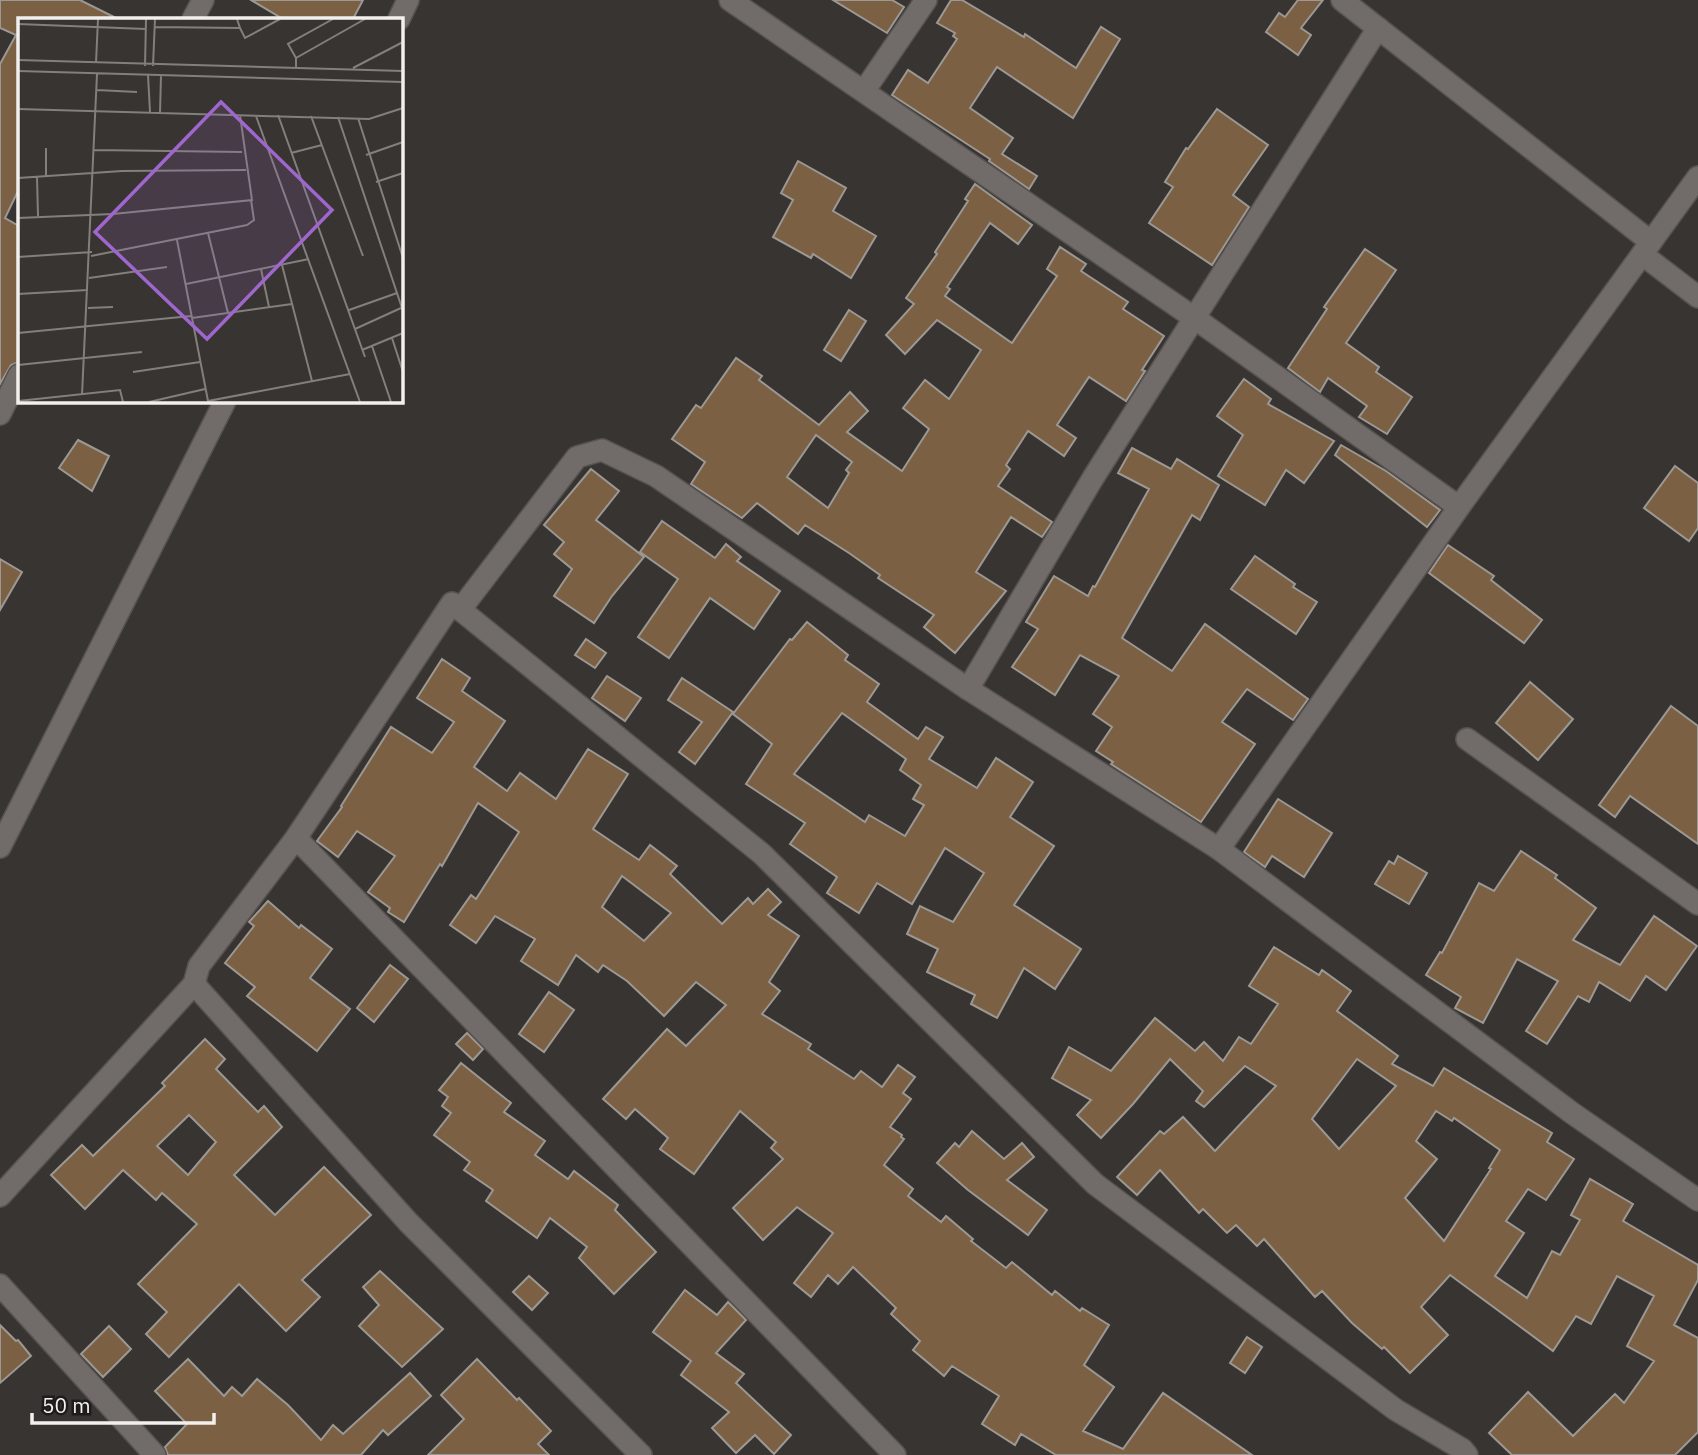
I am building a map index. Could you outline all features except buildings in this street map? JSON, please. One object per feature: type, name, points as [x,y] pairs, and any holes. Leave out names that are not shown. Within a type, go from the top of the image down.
[{"type":"street","points":[[193,18],[202,0]]},
{"type":"street","points":[[399,18],[408,0]]},
{"type":"street","points":[[730,0],[1193,317],[1459,507]]},
{"type":"street","points":[[864,91],[926,0]]},
{"type":"street","points":[[1342,0],[1647,248],[1698,297]]},
{"type":"street","points":[[968,689],[1093,478],[1378,28]]},
{"type":"street","points":[[1219,849],[1459,507],[1698,177]]},
{"type":"street","points":[[0,414],[18,377]]},
{"type":"street","points":[[0,847],[224,402]]},
{"type":"street","points":[[460,610],[578,457],[602,450],[656,476],[968,689],[1219,849],[1572,1113],[1698,1200]]},
{"type":"street","points":[[0,1196],[194,984],[199,966],[296,838],[452,603],[762,854],[1095,1184],[1396,1410],[1462,1449],[1467,1455]]},
{"type":"street","points":[[1467,739],[1698,904]]},
{"type":"street","points":[[296,838],[895,1455]]},
{"type":"street","points":[[194,984],[408,1222],[640,1455]]},
{"type":"street","points":[[0,1285],[155,1455]]}]
